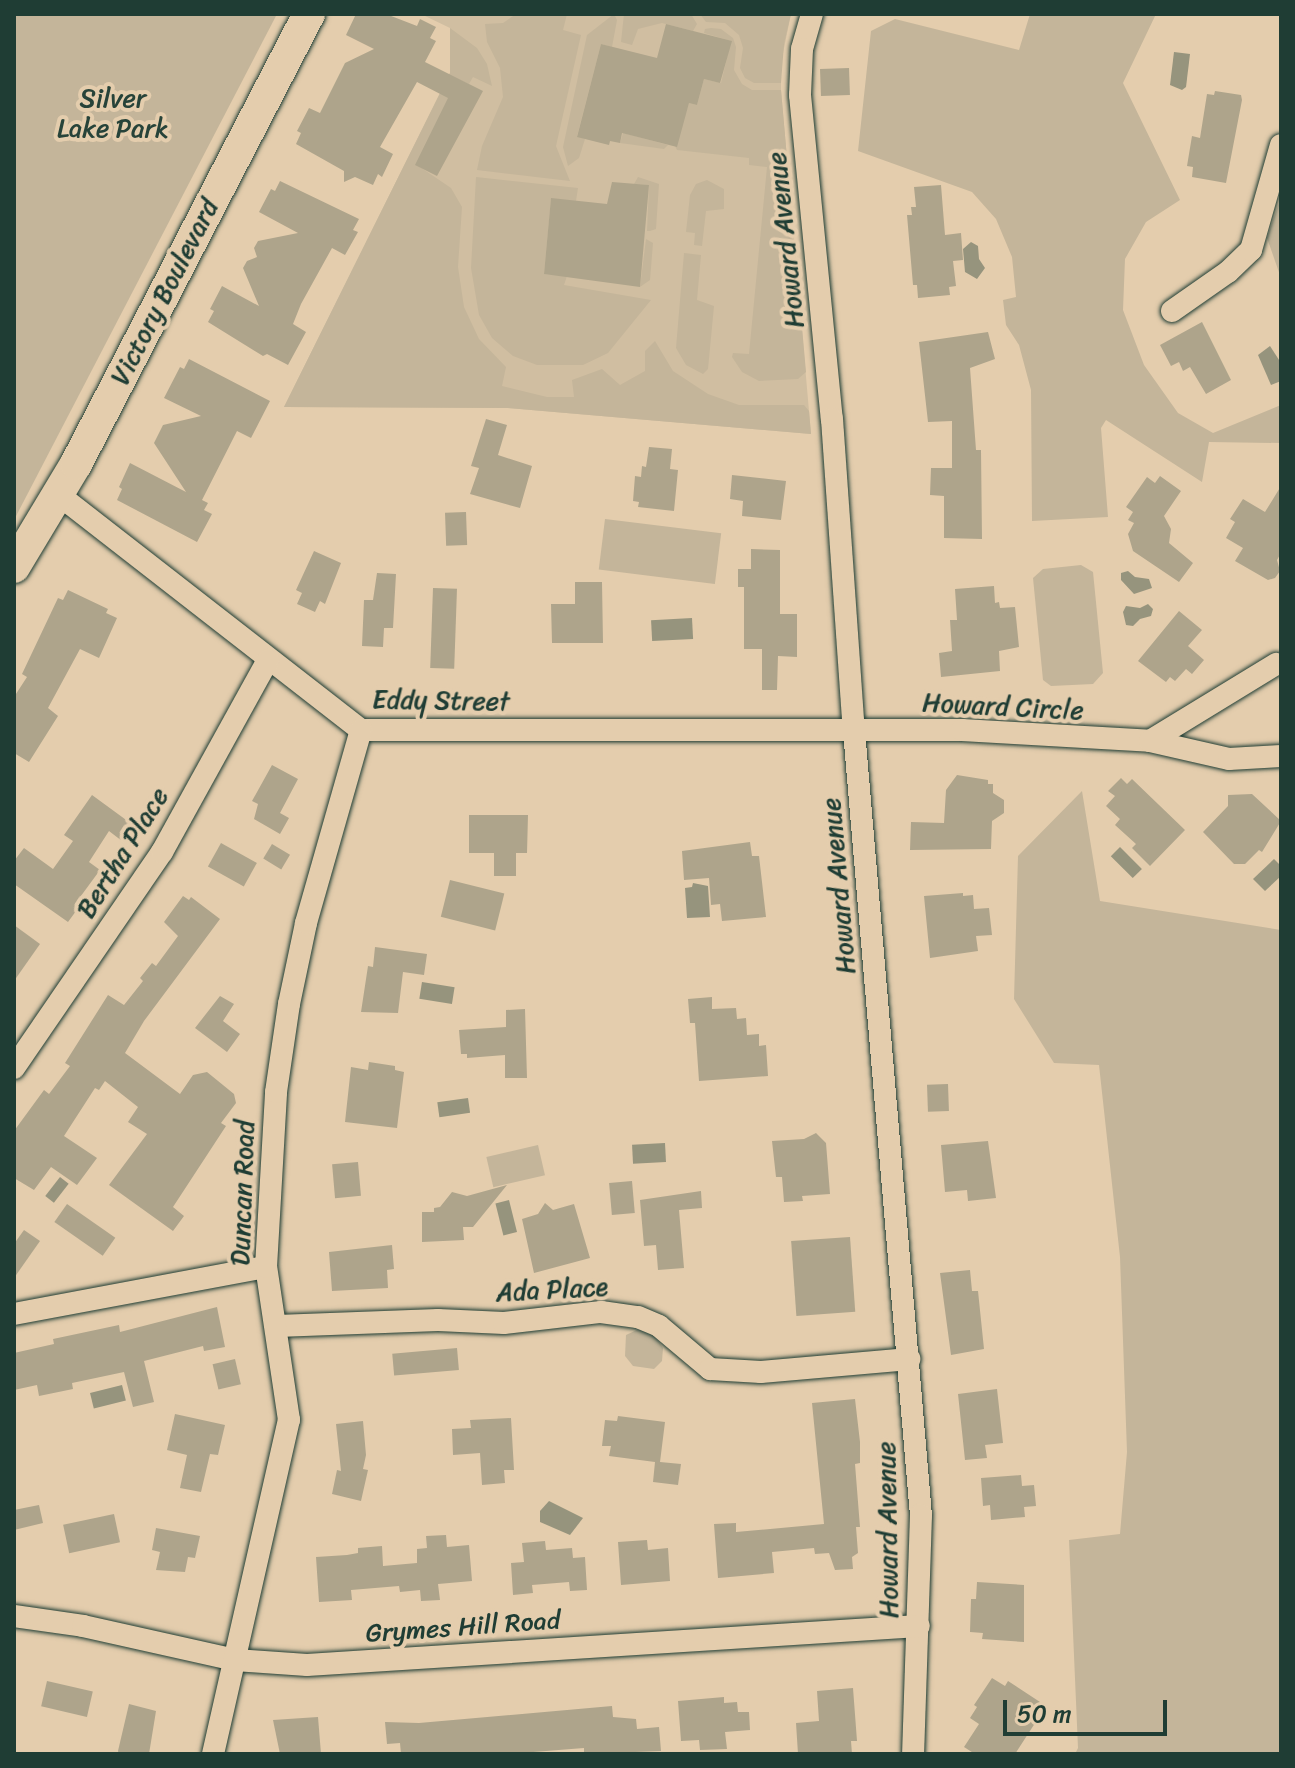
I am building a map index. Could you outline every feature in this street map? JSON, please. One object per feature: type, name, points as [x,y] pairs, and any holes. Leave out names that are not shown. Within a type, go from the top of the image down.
[{"type":"main road","name":"Victory Boulevard","points":[[14,567],[59,495],[309,14]]},
{"type":"street","name":"Howard Avenue","points":[[812,14],[802,49],[800,95],[832,419],[854,731],[921,1515],[913,1754]]},
{"type":"street","points":[[1172,311],[1228,272],[1251,250],[1281,145]]},
{"type":"street","name":"Eddy Street","points":[[59,495],[361,730],[854,731]]},
{"type":"street","name":"Bertha Place","points":[[14,1068],[162,852],[268,660]]},
{"type":"street","points":[[1150,741],[1276,664]]},
{"type":"street","name":"Duncan Road","points":[[213,1754],[289,1420],[266,1267],[276,1092],[289,1004],[306,923],[361,730]]},
{"type":"street","name":"Howard Circle","points":[[854,731],[962,730],[1150,741],[1229,759],[1281,756]]},
{"type":"street","points":[[14,1314],[266,1267]]},
{"type":"street","name":"Ada Place","points":[[277,1326],[438,1320],[504,1323],[601,1312],[638,1317],[659,1326],[710,1369],[761,1372],[909,1359]]},
{"type":"street","name":"Grymes Hill Road","points":[[14,1616],[83,1626],[235,1660],[307,1665],[919,1626]]},
{"type":"shaded area","points":[[421,14],[791,14],[781,63],[781,90],[811,434],[508,408],[284,407],[450,73],[450,28]]},
{"type":"shaded area","points":[[1174,52],[1190,54],[1186,87],[1182,90],[1170,85]]},
{"type":"shaded area","points":[[971,242],[978,246],[979,259],[985,268],[977,279],[965,272],[963,249]]},
{"type":"shaded area","points":[[1270,346],[1281,363],[1281,381],[1271,385],[1258,355]]},
{"type":"shaded area","points":[[1128,571],[1135,577],[1149,579],[1152,588],[1134,594],[1121,580],[1121,573]]},
{"type":"shaded area","points":[[1148,604],[1153,609],[1151,616],[1140,619],[1133,626],[1126,625],[1123,612],[1126,606],[1140,608]]},
{"type":"shaded area","points":[[692,618],[693,639],[652,641],[651,620]]},
{"type":"shaded area","points":[[1120,847],[1142,869],[1133,878],[1111,856]]},
{"type":"shaded area","points":[[1274,859],[1281,866],[1281,876],[1265,891],[1253,879]]},
{"type":"shaded area","points":[[693,883],[708,886],[710,917],[687,918],[685,888],[692,887]]},
{"type":"shaded area","points":[[422,982],[455,987],[452,1004],[419,999]]},
{"type":"shaded area","points":[[468,1098],[470,1113],[439,1117],[437,1102]]},
{"type":"shaded area","points":[[665,1143],[666,1162],[633,1164],[632,1145]]},
{"type":"shaded area","points":[[60,1177],[69,1184],[54,1203],[45,1196]]},
{"type":"shaded area","points":[[509,1200],[517,1232],[503,1235],[495,1203]]},
{"type":"shaded area","points":[[122,1385],[126,1401],[94,1409],[90,1393]]},
{"type":"shaded area","points":[[549,1501],[583,1518],[570,1535],[540,1522],[540,1511]]},
{"type":"green space","name":"Silver Lake Park","points":[[14,14],[277,14],[14,520]]},
{"type":"green space","points":[[516,14],[567,14],[563,30],[581,35],[556,146],[570,181],[477,170],[482,146],[503,97],[500,68],[487,42],[485,24],[503,23]]},
{"type":"green space","points":[[614,14],[617,20],[612,47],[601,44],[577,136],[585,139],[579,158],[568,166],[563,147],[587,35]]},
{"type":"green space","points":[[624,14],[691,14],[697,24],[693,31],[662,23],[638,29],[632,45],[621,42]]},
{"type":"green space","points":[[700,14],[791,14],[784,44],[781,83],[754,83],[745,78],[740,68],[743,48],[739,35],[725,23],[706,22]]},
{"type":"green space","points":[[1030,14],[1156,14],[1123,83],[1180,200],[1146,222],[1125,259],[1123,310],[1144,365],[1178,413],[1213,433],[1281,405],[1281,443],[1209,442],[1202,482],[1106,420],[1101,428],[1108,517],[1032,521],[1031,390],[1019,345],[1006,325],[1003,300],[1016,297],[1012,257],[996,219],[972,192],[858,151],[871,31],[895,19],[1019,50]]},
{"type":"green space","points":[[450,28],[477,48],[487,64],[492,86],[473,77],[469,84],[458,79],[420,167],[451,188],[462,207],[458,267],[464,307],[479,339],[506,367],[502,386],[547,397],[574,397],[572,380],[602,369],[620,385],[645,371],[645,351],[655,341],[673,371],[708,394],[739,405],[804,405],[809,411],[811,434],[508,408],[284,407],[450,73]]},
{"type":"green space","points":[[705,29],[721,29],[733,38],[736,47],[734,70],[742,84],[752,90],[781,90],[806,372],[798,379],[759,381],[742,372],[732,357],[733,353],[749,354],[767,167],[749,165],[749,158],[677,150],[675,146],[689,103],[697,105],[704,79],[721,83],[731,41],[704,33]]},
{"type":"green space","points":[[623,133],[668,145],[664,149],[620,143]]},
{"type":"green space","points":[[476,177],[578,188],[576,201],[551,199],[544,274],[567,276],[564,285],[651,300],[608,353],[583,365],[537,365],[513,356],[492,338],[479,315],[471,268]]},
{"type":"green space","points":[[638,177],[659,184],[656,229],[650,231],[647,231],[649,185],[634,184]]},
{"type":"green space","points":[[707,180],[724,189],[724,209],[706,211],[702,246],[694,245],[695,233],[686,232],[690,195],[696,184]]},
{"type":"green space","points":[[1281,197],[1281,278],[1267,238]]},
{"type":"green space","points":[[646,239],[653,243],[650,280],[640,287]]},
{"type":"green space","points":[[684,253],[701,255],[697,300],[714,306],[708,369],[703,374],[686,365],[676,348]]},
{"type":"green space","points":[[605,519],[721,533],[715,584],[599,570]]},
{"type":"green space","points":[[1081,565],[1093,572],[1103,673],[1093,684],[1051,686],[1043,680],[1033,578],[1043,569]]},
{"type":"green space","points":[[1082,791],[1100,901],[1281,930],[1281,1754],[1075,1754],[1078,1748],[1069,1540],[1120,1534],[1127,1452],[1120,1257],[1099,1065],[1054,1063],[1014,999],[1018,856]]},
{"type":"green space","points":[[538,1145],[545,1175],[493,1187],[486,1157]]},
{"type":"green space","points":[[641,1328],[655,1336],[663,1348],[662,1361],[654,1369],[633,1366],[625,1356],[626,1335]]},
{"type":"building","points":[[356,14],[386,14],[417,26],[420,19],[436,27],[430,38],[436,41],[425,62],[483,91],[437,176],[415,165],[448,98],[417,82],[380,147],[393,154],[382,177],[378,174],[373,185],[355,177],[344,182],[344,171],[296,144],[301,133],[297,131],[309,108],[320,113],[345,63],[374,49],[346,35]]},
{"type":"building","points":[[666,24],[732,41],[720,83],[704,79],[697,105],[689,103],[677,147],[622,133],[620,143],[610,141],[609,145],[577,137],[601,44],[657,58]]},
{"type":"building","points":[[849,68],[850,95],[821,96],[820,69]]},
{"type":"building","points":[[1215,91],[1241,95],[1242,100],[1226,183],[1192,177],[1193,167],[1187,166],[1192,136],[1200,138],[1207,94],[1214,95]]},
{"type":"building","points":[[280,181],[359,219],[353,230],[358,232],[345,255],[332,248],[301,304],[293,324],[306,332],[288,365],[267,354],[263,356],[208,322],[214,311],[210,309],[222,286],[259,306],[243,268],[247,261],[257,257],[254,248],[258,241],[298,233],[259,212],[271,189],[275,191]]},
{"type":"building","points":[[612,182],[649,185],[640,287],[544,274],[551,198],[607,204]]},
{"type":"building","points":[[941,185],[945,235],[961,233],[963,260],[953,261],[956,286],[949,287],[950,295],[918,298],[917,285],[913,285],[907,215],[912,215],[911,207],[916,207],[914,187]]},
{"type":"building","points":[[1202,322],[1231,380],[1206,394],[1190,367],[1183,371],[1179,362],[1171,366],[1160,345]]},
{"type":"building","points":[[988,332],[995,359],[970,368],[976,450],[981,450],[982,539],[944,538],[944,496],[930,495],[931,468],[952,468],[952,421],[928,422],[919,342]]},
{"type":"building","points":[[189,359],[270,401],[251,438],[237,431],[202,500],[208,503],[204,510],[212,514],[197,542],[117,500],[122,489],[119,487],[130,463],[186,492],[154,443],[163,425],[201,416],[164,398],[180,367],[184,369]]},
{"type":"building","points":[[486,419],[507,425],[498,455],[532,466],[520,508],[470,494],[479,468],[471,466]]},
{"type":"building","points":[[649,447],[672,449],[670,469],[678,470],[674,511],[638,507],[639,502],[633,501],[635,476],[641,477],[642,466],[646,467]]},
{"type":"building","points":[[732,475],[786,481],[781,520],[742,516],[743,501],[730,499]]},
{"type":"building","points":[[1160,476],[1181,491],[1164,516],[1171,529],[1169,543],[1193,563],[1179,582],[1133,551],[1128,534],[1134,523],[1128,520],[1133,512],[1126,507],[1147,477],[1155,483]]},
{"type":"building","points":[[1281,486],[1281,553],[1277,560],[1280,571],[1275,578],[1268,580],[1235,561],[1243,548],[1226,538],[1235,522],[1230,519],[1243,499],[1265,512]]},
{"type":"building","points":[[466,512],[467,545],[446,546],[445,513]]},
{"type":"building","points":[[751,549],[780,550],[780,614],[797,614],[797,657],[778,656],[777,690],[762,690],[762,649],[744,649],[744,587],[738,587],[738,569],[751,569]]},
{"type":"building","points":[[314,551],[341,563],[325,604],[320,601],[315,612],[297,604],[302,593],[296,590]]},
{"type":"building","points":[[377,573],[396,574],[393,628],[384,628],[383,647],[362,646],[364,600],[373,600]]},
{"type":"building","points":[[575,582],[602,582],[603,643],[552,643],[551,604],[575,604]]},
{"type":"building","points":[[994,586],[995,603],[999,602],[1000,608],[1015,607],[1019,647],[999,651],[1000,671],[941,677],[939,653],[952,651],[950,620],[957,620],[955,589]]},
{"type":"building","points":[[433,588],[457,589],[454,669],[430,668]]},
{"type":"building","points":[[68,590],[108,609],[106,613],[117,618],[99,658],[80,649],[48,708],[58,716],[29,762],[14,753],[14,697],[27,677],[22,674],[58,598],[63,600]]},
{"type":"building","points":[[1179,611],[1202,630],[1188,646],[1204,660],[1192,674],[1186,669],[1175,681],[1170,677],[1166,682],[1138,661]]},
{"type":"building","points":[[272,765],[298,779],[280,813],[289,818],[280,834],[254,819],[258,804],[252,801]]},
{"type":"building","points":[[957,775],[988,780],[988,784],[993,784],[993,793],[1004,800],[1004,813],[992,821],[991,849],[910,850],[911,822],[944,823],[946,790]]},
{"type":"building","points":[[1121,778],[1127,784],[1132,779],[1185,830],[1150,866],[1132,848],[1136,844],[1115,825],[1120,819],[1106,806],[1115,796],[1108,791]]},
{"type":"building","points":[[1252,794],[1281,821],[1262,852],[1259,850],[1245,864],[1234,864],[1203,832],[1228,806],[1228,795]]},
{"type":"building","points":[[92,795],[133,825],[122,841],[109,831],[89,862],[100,870],[75,904],[79,907],[68,922],[14,884],[14,861],[24,848],[53,869],[73,841],[64,835]]},
{"type":"building","points":[[469,815],[528,815],[527,853],[516,853],[516,876],[494,876],[494,853],[469,853]]},
{"type":"building","points":[[750,842],[752,856],[759,856],[766,917],[722,921],[720,904],[711,905],[709,878],[684,880],[682,851]]},
{"type":"building","points":[[221,843],[257,863],[244,886],[208,867]]},
{"type":"building","points":[[272,844],[290,855],[281,869],[263,859]]},
{"type":"building","points":[[450,880],[504,894],[495,930],[441,917]]},
{"type":"building","points":[[963,893],[963,896],[973,895],[974,909],[989,908],[992,935],[976,936],[978,951],[930,958],[924,896]]},
{"type":"building","points":[[183,896],[189,900],[191,897],[220,919],[144,1021],[125,1053],[180,1094],[193,1075],[207,1072],[234,1094],[236,1103],[221,1123],[226,1126],[173,1207],[184,1216],[173,1231],[109,1185],[147,1134],[128,1122],[138,1107],[105,1081],[99,1090],[95,1088],[64,1136],[97,1158],[77,1185],[51,1167],[34,1190],[14,1178],[14,1131],[44,1090],[49,1094],[70,1066],[65,1063],[108,995],[124,1005],[143,981],[140,978],[152,963],[156,966],[178,936],[164,922]]},
{"type":"building","points":[[14,925],[40,944],[14,981]]},
{"type":"building","points":[[375,947],[427,954],[424,975],[403,972],[398,1013],[361,1012],[368,966],[373,967]]},
{"type":"building","points":[[220,996],[234,1004],[223,1021],[240,1034],[227,1052],[195,1028]]},
{"type":"building","points":[[712,997],[712,1009],[736,1008],[737,1019],[746,1018],[747,1035],[759,1034],[759,1046],[766,1045],[768,1076],[699,1081],[695,1023],[690,1023],[688,999]]},
{"type":"building","points":[[525,1009],[527,1078],[505,1078],[505,1055],[467,1058],[467,1054],[461,1054],[459,1030],[506,1027],[506,1010]]},
{"type":"building","points":[[369,1062],[395,1066],[395,1070],[404,1072],[397,1128],[345,1122],[351,1067],[368,1070]]},
{"type":"building","points":[[948,1084],[949,1111],[928,1112],[927,1085]]},
{"type":"building","points":[[816,1133],[826,1143],[830,1194],[802,1196],[803,1201],[784,1202],[782,1177],[776,1177],[772,1141],[804,1139]]},
{"type":"building","points":[[988,1141],[996,1198],[968,1201],[967,1190],[945,1192],[941,1145]]},
{"type":"building","points":[[358,1162],[361,1196],[335,1198],[332,1164]]},
{"type":"building","points":[[632,1181],[635,1213],[612,1215],[609,1183]]},
{"type":"building","points":[[507,1185],[473,1227],[463,1227],[464,1240],[422,1242],[422,1212],[434,1212],[434,1208],[440,1207],[452,1192],[467,1196]]},
{"type":"building","points":[[701,1191],[702,1208],[679,1210],[684,1268],[658,1270],[656,1245],[644,1246],[640,1200]]},
{"type":"building","points":[[545,1203],[553,1210],[574,1204],[590,1258],[534,1273],[522,1219],[538,1214]]},
{"type":"building","points":[[67,1204],[115,1238],[103,1256],[54,1222]]},
{"type":"building","points":[[24,1230],[40,1241],[14,1278],[14,1244]]},
{"type":"building","points":[[850,1237],[855,1312],[796,1316],[791,1241]]},
{"type":"building","points":[[392,1245],[394,1269],[387,1270],[388,1288],[332,1291],[329,1252]]},
{"type":"building","points":[[970,1270],[972,1291],[978,1291],[984,1349],[951,1355],[940,1273]]},
{"type":"building","points":[[217,1307],[225,1347],[204,1351],[203,1346],[144,1361],[154,1402],[133,1407],[124,1372],[72,1383],[73,1389],[39,1396],[37,1385],[14,1390],[14,1353],[54,1344],[53,1339],[119,1325],[120,1332]]},
{"type":"building","points":[[457,1348],[459,1370],[394,1376],[392,1354]]},
{"type":"building","points":[[235,1359],[241,1384],[218,1390],[213,1364]]},
{"type":"building","points":[[997,1389],[1003,1443],[985,1445],[987,1458],[965,1460],[958,1394]]},
{"type":"building","points":[[855,1399],[860,1442],[860,1463],[855,1464],[860,1527],[856,1527],[858,1553],[852,1557],[853,1569],[835,1570],[829,1553],[815,1554],[814,1548],[772,1552],[774,1573],[718,1578],[714,1524],[736,1523],[736,1532],[824,1524],[812,1403]]},
{"type":"building","points":[[175,1414],[225,1425],[218,1455],[210,1454],[201,1492],[180,1488],[187,1455],[167,1450]]},
{"type":"building","points":[[618,1416],[665,1422],[660,1462],[681,1464],[678,1485],[653,1482],[655,1462],[609,1456],[611,1446],[602,1446],[605,1420],[617,1421]]},
{"type":"building","points":[[511,1418],[514,1470],[504,1470],[505,1483],[482,1485],[480,1453],[453,1455],[452,1429],[471,1428],[470,1420]]},
{"type":"building","points":[[363,1421],[366,1455],[363,1469],[368,1470],[361,1501],[332,1494],[337,1470],[341,1471],[336,1424]]},
{"type":"building","points":[[1021,1475],[1022,1486],[1034,1485],[1036,1506],[1024,1507],[1025,1517],[991,1520],[990,1505],[983,1506],[981,1478]]},
{"type":"building","points":[[39,1505],[43,1523],[14,1530],[14,1510]]},
{"type":"building","points":[[114,1514],[120,1542],[69,1553],[63,1525]]},
{"type":"building","points":[[156,1528],[200,1536],[195,1558],[188,1557],[185,1572],[156,1570],[160,1552],[152,1550]]},
{"type":"building","points":[[446,1535],[447,1547],[469,1545],[472,1581],[438,1584],[440,1600],[421,1601],[420,1590],[400,1592],[399,1586],[351,1590],[352,1600],[319,1602],[316,1557],[347,1555],[358,1553],[358,1548],[382,1546],[383,1566],[417,1563],[417,1549],[427,1548],[426,1536]]},
{"type":"building","points":[[647,1540],[648,1550],[668,1548],[670,1581],[621,1585],[618,1542]]},
{"type":"building","points":[[545,1541],[546,1550],[572,1548],[573,1558],[585,1557],[587,1590],[570,1591],[569,1582],[532,1585],[533,1593],[513,1595],[511,1563],[524,1562],[522,1543]]},
{"type":"building","points":[[977,1582],[1024,1585],[1024,1642],[982,1639],[983,1633],[970,1632],[971,1599],[976,1599]]},
{"type":"building","points":[[992,1678],[1005,1686],[1008,1681],[1040,1702],[1032,1713],[1039,1717],[1015,1754],[975,1754],[964,1747],[979,1724],[970,1718],[977,1707],[974,1705]]},
{"type":"building","points":[[47,1681],[93,1692],[87,1717],[41,1706]]},
{"type":"building","points":[[853,1688],[857,1741],[851,1741],[852,1754],[798,1754],[796,1723],[819,1721],[817,1691]]},
{"type":"building","points":[[724,1697],[724,1703],[737,1702],[738,1712],[749,1712],[750,1730],[725,1732],[727,1749],[700,1750],[699,1740],[681,1741],[678,1701]]},
{"type":"building","points":[[129,1704],[156,1711],[149,1754],[119,1754]]},
{"type":"building","points":[[612,1706],[613,1717],[636,1719],[637,1729],[659,1727],[661,1751],[584,1754],[584,1748],[507,1754],[401,1754],[400,1743],[387,1744],[385,1722],[419,1723]]},
{"type":"building","points":[[318,1717],[321,1754],[280,1754],[273,1720]]}]
